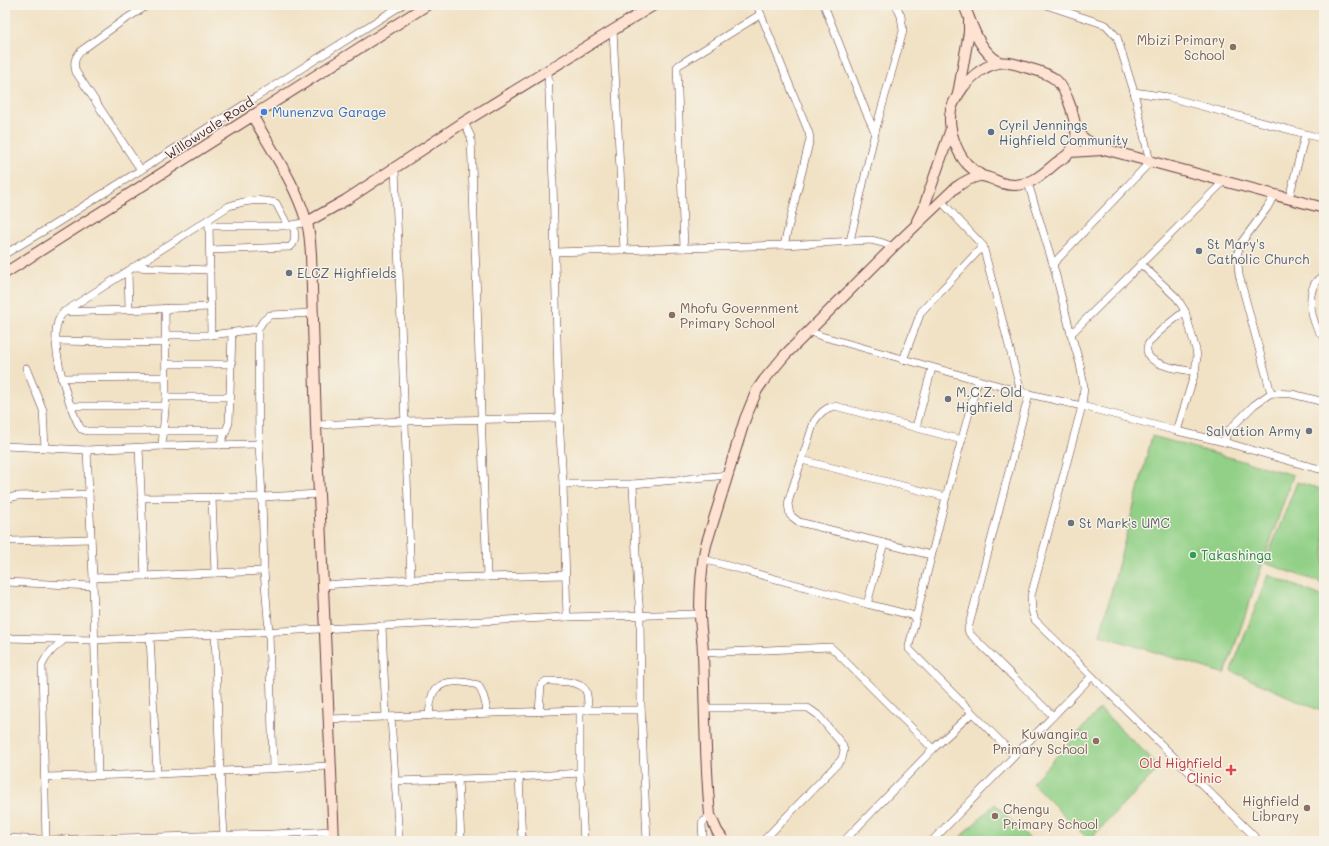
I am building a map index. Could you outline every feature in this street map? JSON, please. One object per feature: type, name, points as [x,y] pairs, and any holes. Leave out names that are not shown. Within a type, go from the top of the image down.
[{"type":"street","points":[[141,170],[76,72],[75,61],[76,56],[82,50],[148,5]]},
{"type":"street","points":[[5,254],[52,226],[402,5]]},
{"type":"street","name":"Willowvale Road","points":[[5,273],[427,5]]},
{"type":"street","points":[[209,223],[291,225],[307,222],[346,200],[464,122],[548,72],[654,5]]},
{"type":"street","points":[[758,5],[809,133],[810,139],[784,245]]},
{"type":"street","points":[[824,5],[875,132]]},
{"type":"street","points":[[850,241],[875,132],[903,31],[901,16],[896,5]]},
{"type":"street","points":[[964,5],[981,46],[990,57],[1000,62],[1040,71],[1055,78],[1064,92],[1077,133],[1086,140],[1104,150],[1324,208]]},
{"type":"street","points":[[1046,5],[1106,25],[1117,37],[1134,92],[1150,162]]},
{"type":"street","points":[[684,248],[677,67],[762,14]]},
{"type":"street","points":[[969,19],[969,32],[957,96],[951,111],[951,129],[957,148],[967,164],[981,175],[1004,184],[1028,183],[1039,178],[1070,152],[1077,133]]},
{"type":"street","points":[[613,30],[624,250]]},
{"type":"street","points":[[957,96],[970,79],[981,69],[1000,62]]},
{"type":"street","points":[[548,72],[553,180],[559,418],[563,484],[567,617]]},
{"type":"street","points":[[1134,92],[1168,97],[1324,139]]},
{"type":"street","points":[[5,838],[46,841],[157,839],[224,835],[272,838],[333,836],[324,585],[316,425],[314,313],[311,254],[307,222],[300,202],[252,115]]},
{"type":"street","points":[[464,122],[470,137],[487,577]]},
{"type":"street","points":[[914,226],[924,207],[951,129]]},
{"type":"street","points":[[1289,198],[1305,135]]},
{"type":"street","points":[[1070,152],[1104,150]]},
{"type":"street","points":[[1053,264],[1150,162]]},
{"type":"street","points":[[395,168],[411,579]]},
{"type":"street","points":[[724,841],[710,815],[700,614],[703,559],[745,419],[757,390],[785,355],[914,226],[955,188],[966,181],[981,175]]},
{"type":"street","points":[[1071,334],[1224,181]]},
{"type":"street","points":[[1028,183],[1053,264],[1082,374],[1084,387],[1082,406],[1031,596],[1032,611],[1035,620],[1258,841]]},
{"type":"street","points":[[1271,393],[1239,275],[1237,255],[1241,243],[1268,208],[1275,194]]},
{"type":"street","points":[[210,250],[290,247],[295,241],[291,225],[276,203],[268,200],[245,201],[229,206],[209,223],[131,269],[64,312],[58,320],[56,342],[61,378],[79,426],[84,431],[226,431]]},
{"type":"street","points":[[941,201],[983,246],[1021,392]]},
{"type":"street","points":[[209,223],[211,335]]},
{"type":"street","points":[[554,252],[784,245],[870,240],[893,247]]},
{"type":"street","points":[[904,360],[921,312],[983,246]]},
{"type":"street","points":[[1141,264],[1177,298],[1185,311],[1196,350],[1197,357],[1195,372],[1177,431]]},
{"type":"street","points":[[131,269],[210,270]]},
{"type":"street","points":[[130,310],[131,269]]},
{"type":"street","points":[[1324,276],[1319,277],[1314,284],[1311,290],[1310,300],[1318,332],[1324,337]]},
{"type":"street","points":[[64,312],[211,307]]},
{"type":"street","points":[[162,446],[166,397],[165,308]]},
{"type":"street","points":[[1185,311],[1152,339],[1147,346],[1147,353],[1150,358],[1160,364],[1195,372]]},
{"type":"street","points":[[273,768],[269,632],[264,571],[259,444],[258,329],[263,321],[270,315],[314,313]]},
{"type":"street","points":[[166,335],[211,335],[258,329]]},
{"type":"street","points":[[809,331],[821,336],[932,368],[1021,392],[1224,442],[1324,470]]},
{"type":"street","points":[[220,445],[229,423],[232,333]]},
{"type":"street","points":[[56,342],[166,343]]},
{"type":"street","points":[[166,364],[232,364]]},
{"type":"street","points":[[26,368],[43,410],[45,448]]},
{"type":"street","points":[[916,427],[932,368]]},
{"type":"street","points":[[61,378],[165,377]]},
{"type":"street","points":[[978,380],[915,616],[909,649],[1014,755]]},
{"type":"street","points":[[1224,442],[1228,431],[1254,406],[1271,393],[1292,394],[1324,402]]},
{"type":"street","points":[[1029,394],[968,630],[969,633],[1054,716]]},
{"type":"street","points":[[166,397],[231,397]]},
{"type":"street","points":[[71,406],[165,406]]},
{"type":"street","points":[[931,555],[799,522],[790,515],[788,504],[790,496],[814,422],[827,408],[835,406],[962,440]]},
{"type":"street","points":[[316,425],[405,421],[559,418]]},
{"type":"street","points":[[5,446],[87,450],[162,446],[259,444]]},
{"type":"street","points":[[139,448],[146,576]]},
{"type":"street","points":[[87,450],[93,578],[98,775]]},
{"type":"street","points":[[802,460],[946,496]]},
{"type":"street","points":[[563,484],[633,484],[728,475]]},
{"type":"street","points":[[633,484],[636,576],[640,616],[641,710],[647,841]]},
{"type":"street","points":[[5,500],[16,496],[89,494]]},
{"type":"street","points":[[141,498],[320,494]]},
{"type":"street","points":[[212,497],[215,573]]},
{"type":"street","points":[[5,538],[13,541],[91,539]]},
{"type":"street","points":[[867,604],[884,543]]},
{"type":"street","points":[[703,559],[915,616]]},
{"type":"street","points":[[93,578],[264,571]]},
{"type":"street","points":[[324,585],[411,579],[565,575]]},
{"type":"street","points":[[5,582],[93,586]]},
{"type":"street","points":[[5,638],[94,640],[567,617],[700,614]]},
{"type":"street","points":[[382,626],[399,841]]},
{"type":"street","points":[[215,634],[224,835]]},
{"type":"street","points":[[150,637],[157,774]]},
{"type":"street","points":[[46,841],[42,665],[51,651],[64,640]]},
{"type":"street","points":[[703,653],[830,647],[933,749]]},
{"type":"street","points":[[932,841],[1091,677]]},
{"type":"street","points":[[539,712],[541,685],[546,681],[575,683],[583,686],[586,692],[588,710]]},
{"type":"street","points":[[429,716],[432,699],[436,689],[445,684],[455,682],[467,682],[478,685],[483,693],[487,713]]},
{"type":"street","points":[[704,708],[808,708],[818,715],[842,744],[844,750],[842,759],[763,841]]},
{"type":"street","points":[[329,719],[580,710],[641,710]]},
{"type":"street","points":[[580,710],[580,773],[584,841]]},
{"type":"street","points":[[844,841],[933,749],[972,713]]},
{"type":"street","points":[[45,777],[220,772],[330,766]]},
{"type":"street","points":[[395,781],[519,777],[580,773]]},
{"type":"street","points":[[519,777],[522,841]]},
{"type":"street","points":[[458,778],[460,841]]},
{"type":"street","points":[[703,841],[702,823],[710,815]]},
{"type":"green space","name":"Takashinga","points":[[1152,436],[1293,475],[1225,674],[1100,635]]},
{"type":"green space","points":[[1297,482],[1324,490],[1324,584],[1265,563]]},
{"type":"green space","points":[[1268,575],[1324,597],[1324,705],[1321,711],[1231,671]]},
{"type":"green space","points":[[1100,709],[1160,767],[1089,840],[1032,783]]},
{"type":"green space","points":[[995,804],[1032,841],[956,841]]},
{"type":"place","name":"Mbizi Primary School","points":[[1233,47]]},
{"type":"place","name":"Munenzva Garage","points":[[264,112]]},
{"type":"place","name":"Cyril Jennings Highfield Community","points":[[991,132]]},
{"type":"place","name":"St Mary's Catholic Church","points":[[1199,251]]},
{"type":"place","name":"ELCZ Highfields","points":[[289,273]]},
{"type":"place","name":"Mhofu Government Primary School","points":[[672,315]]},
{"type":"place","name":"M.C.Z. Old Highfield","points":[[948,399]]},
{"type":"place","name":"Salvation Army","points":[[1309,431]]},
{"type":"place","name":"St Mark's UMC","points":[[1071,523]]},
{"type":"place","name":"Takashinga","points":[[1193,555]]},
{"type":"place","name":"Kuwangira Primary School","points":[[1096,741]]},
{"type":"place","name":"Old Highfield Clinic","points":[[1231,770]]},
{"type":"place","name":"Highfield Library","points":[[1307,808]]},
{"type":"place","name":"Chengu Primary School","points":[[995,816]]}]
